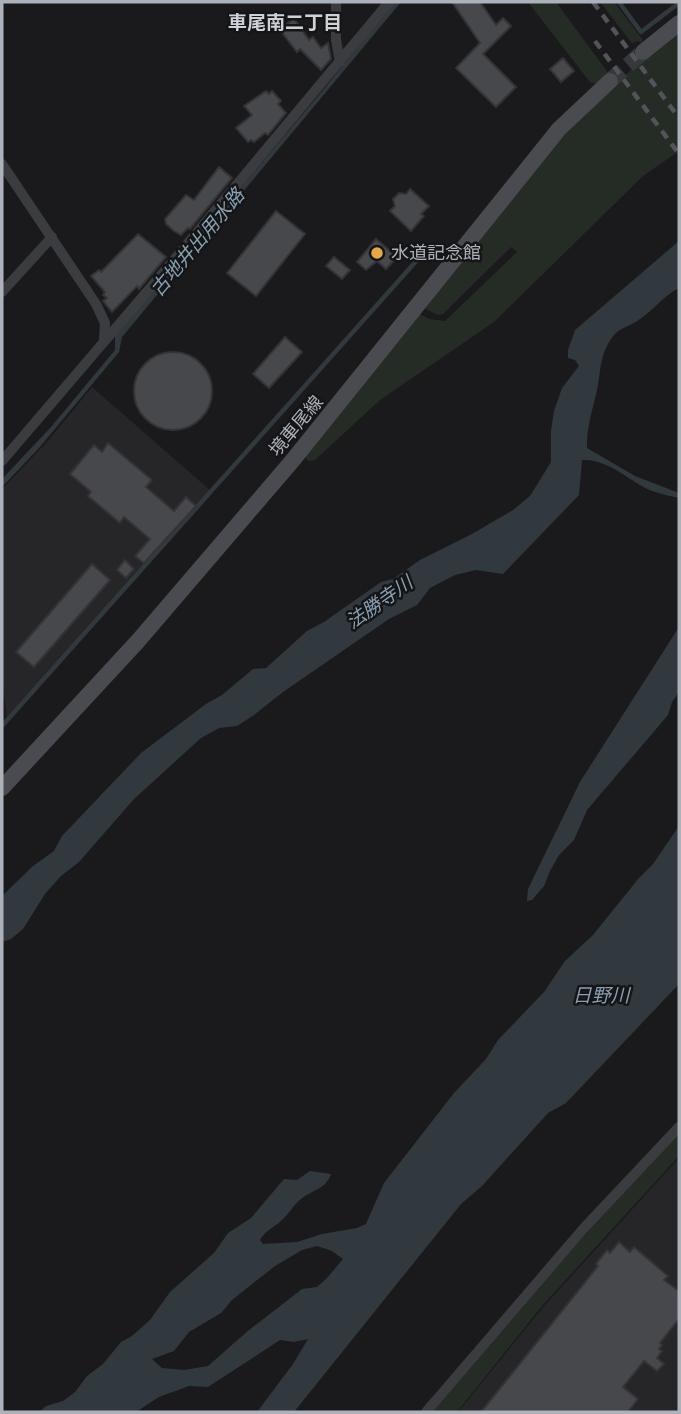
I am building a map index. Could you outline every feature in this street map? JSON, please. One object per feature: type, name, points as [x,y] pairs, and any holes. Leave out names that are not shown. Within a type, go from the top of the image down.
[{"type":"main road","points":[[643,52],[679,23]]},
{"type":"main road","name":"境車尾線","points":[[2,788],[147,630],[344,397],[559,129],[610,81]]},
{"type":"street","points":[[336,2],[336,40],[340,62]]},
{"type":"street","points":[[2,461],[168,267],[388,2]]},
{"type":"street","points":[[2,164],[96,304],[105,323],[104,339]]},
{"type":"street","points":[[2,292],[52,237]]},
{"type":"street","points":[[426,1412],[583,1229],[679,1127]]},
{"type":"shaded area","points":[[528,2],[556,2],[609,74],[595,84],[590,82]]},
{"type":"shaded area","points":[[600,2],[614,2],[643,40],[641,43],[632,43]]},
{"type":"shaded area","points":[[675,34],[679,34],[679,151],[643,176],[494,322],[380,400],[315,460],[308,461],[304,456],[420,314],[429,319],[445,321],[517,252],[511,247],[443,314],[438,315],[422,307],[576,121],[645,57]]},
{"type":"shaded area","points":[[92,387],[211,491],[7,718],[2,680],[2,489],[47,442]]},
{"type":"shaded area","points":[[679,1132],[679,1156],[542,1306],[457,1412],[431,1412],[535,1288]]},
{"type":"shaded area","points":[[679,1158],[679,1412],[458,1412],[544,1306]]},
{"type":"water","name":"古地井出用水路","points":[[394,2],[401,2],[122,337],[119,352],[39,448],[2,487],[2,479],[51,427],[115,350],[115,336]]},
{"type":"water","name":"法勝寺川","points":[[679,241],[679,288],[634,323],[616,333],[606,347],[589,424],[587,448],[635,476],[679,493],[679,498],[652,491],[601,463],[582,460],[579,495],[503,574],[476,570],[455,575],[430,588],[417,605],[389,619],[254,715],[237,726],[219,728],[201,738],[134,799],[79,862],[61,876],[45,894],[23,929],[11,939],[2,942],[2,896],[33,866],[54,851],[62,836],[141,753],[222,695],[253,669],[266,668],[307,631],[381,582],[393,579],[420,560],[472,534],[513,510],[530,496],[551,462],[551,431],[562,388],[579,366],[575,360],[568,358],[575,330]]},
{"type":"water","points":[[679,627],[679,692],[668,715],[587,810],[574,840],[559,855],[544,886],[532,900],[527,901],[528,889],[580,782]]},
{"type":"water","name":"日野川","points":[[679,826],[679,984],[566,1103],[548,1113],[482,1186],[461,1204],[294,1412],[257,1412],[308,1339],[294,1342],[280,1340],[208,1387],[189,1386],[159,1397],[136,1412],[39,1412],[75,1392],[121,1342],[150,1320],[170,1292],[214,1253],[228,1233],[251,1218],[284,1179],[297,1180],[310,1171],[331,1174],[326,1183],[301,1199],[265,1234],[260,1240],[263,1244],[297,1242],[366,1224],[384,1183],[454,1093],[486,1059],[498,1040],[544,992],[565,961],[593,935],[653,864]],"holes":[[[317,1246],[332,1251],[343,1259],[327,1278],[317,1287],[302,1289],[208,1366],[184,1370],[162,1368],[152,1359],[174,1351],[189,1332],[221,1313],[232,1300],[275,1266],[302,1250]]]},
{"type":"building","points":[[452,2],[480,2],[496,25],[503,18],[511,26],[483,54],[516,87],[496,107],[456,68],[480,43]]},
{"type":"building","points":[[294,18],[309,40],[313,37],[321,48],[328,43],[331,59],[321,70],[300,49],[297,52],[280,30]]},
{"type":"building","points":[[563,58],[574,71],[561,82],[550,69]]},
{"type":"building","points":[[266,91],[269,94],[272,91],[281,101],[278,104],[286,113],[268,135],[265,133],[254,142],[248,142],[236,128],[252,115],[244,106]]},
{"type":"building","points":[[219,167],[232,178],[190,229],[181,235],[174,231],[166,224],[165,219],[186,195],[194,200]]},
{"type":"building","points":[[410,189],[429,206],[411,231],[390,211],[395,206],[393,199],[399,193],[406,194]]},
{"type":"building","points":[[276,211],[305,234],[256,296],[227,273]]},
{"type":"building","points":[[138,234],[166,257],[139,289],[137,286],[112,312],[103,301],[107,298],[103,295],[105,292],[91,276],[99,270],[101,272]]},
{"type":"building","points":[[376,239],[397,257],[386,269],[377,261],[366,270],[357,262]]},
{"type":"building","points":[[334,257],[350,270],[342,279],[326,266]]},
{"type":"building","points":[[285,337],[302,352],[269,388],[253,374]]},
{"type":"building","points":[[173,352],[188,355],[200,364],[209,376],[212,391],[209,406],[200,418],[188,427],[173,430],[158,427],[146,418],[137,406],[134,391],[137,376],[146,364],[158,355]]},
{"type":"building","points":[[108,443],[152,480],[146,487],[174,511],[186,497],[196,506],[144,563],[135,556],[150,539],[124,517],[120,523],[88,496],[91,492],[70,474],[94,445],[102,452]]},
{"type":"building","points":[[125,560],[134,569],[126,578],[117,570]]},
{"type":"building","points":[[92,564],[110,580],[34,667],[16,652]]},
{"type":"building","points":[[619,1242],[630,1252],[634,1247],[668,1276],[664,1280],[679,1291],[679,1319],[660,1343],[662,1345],[659,1349],[662,1351],[657,1358],[664,1364],[657,1371],[644,1361],[623,1387],[638,1399],[628,1412],[481,1412],[598,1266],[596,1264],[607,1250],[610,1253]]},
{"type":"waterway","points":[[619,2],[641,32],[679,3]]},
{"type":"waterway","points":[[2,726],[418,259]]},
{"type":"tunnel","points":[[610,81],[643,52]]},
{"type":"railway","points":[[593,2],[679,118]]},
{"type":"railway","points":[[595,41],[679,154]]},
{"type":"place","name":"水道記念館","points":[[377,253]]},
{"type":"district","name":"車尾南二丁目","points":[[285,22]]}]
